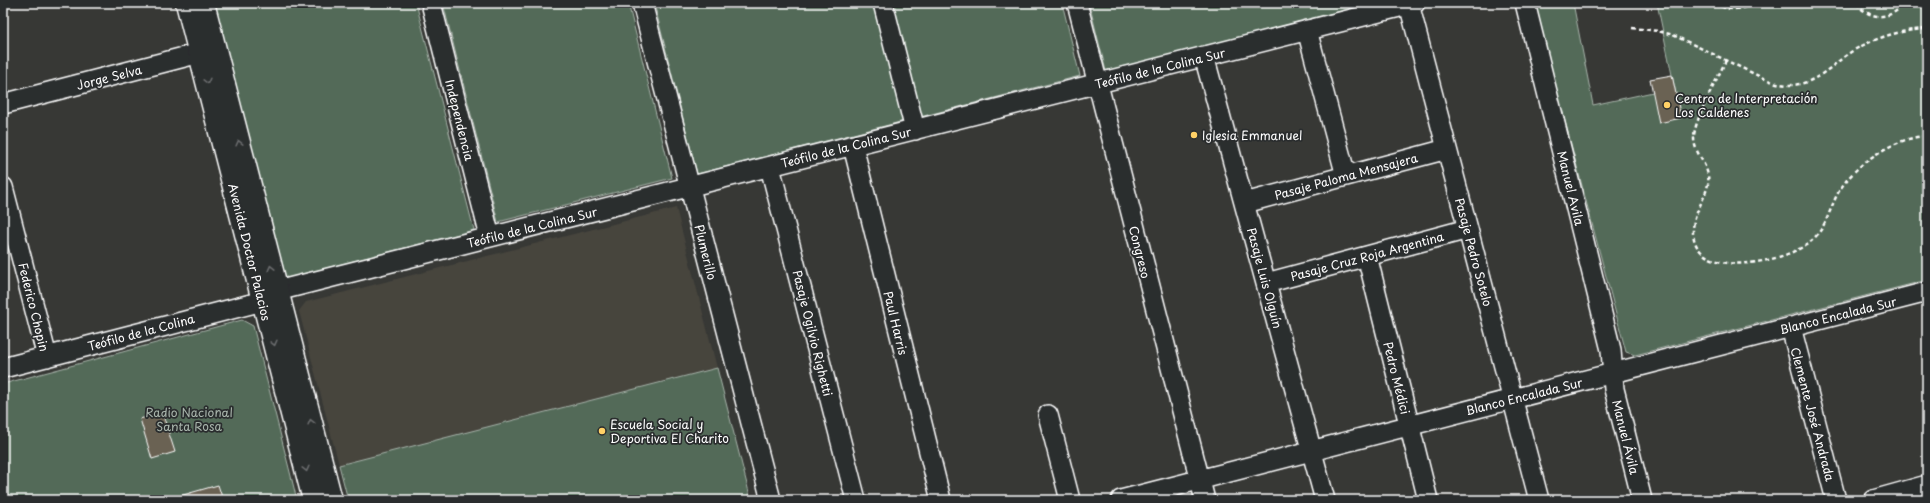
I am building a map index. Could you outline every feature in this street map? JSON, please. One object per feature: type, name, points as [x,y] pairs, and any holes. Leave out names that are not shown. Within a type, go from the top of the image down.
[{"type":"main road","name":"Avenida Doctor Palacios","points":[[187,3],[207,51],[270,296],[331,500]]},
{"type":"main road","name":"Avenida Doctor Palacios","points":[[203,3],[207,51]]},
{"type":"main road","name":"Avenida Doctor Palacios","points":[[270,296],[314,500]]},
{"type":"street","name":"Independencia","points":[[431,3],[490,237]]},
{"type":"street","name":"Plumerillo","points":[[642,3],[770,500]]},
{"type":"street","points":[[883,3],[915,130]]},
{"type":"street","name":"Congreso","points":[[1077,3],[1205,500]]},
{"type":"street","name":"Manuel Avila","points":[[1526,3],[1611,350],[1613,373]]},
{"type":"street","name":"Teófilo de la Colina Sur","points":[[270,296],[490,237],[1412,4]]},
{"type":"street","name":"Pasaje Pedro Sotelo","points":[[1412,4],[1447,148],[1539,500]]},
{"type":"street","points":[[1307,30],[1346,176]]},
{"type":"street","name":"Jorge Selva","points":[[3,104],[207,51]]},
{"type":"street","name":"Pasaje Luis Olguín","points":[[1204,56],[1325,500]]},
{"type":"street","name":"Paul Harris","points":[[853,146],[941,500]]},
{"type":"street","name":"Pasaje Paloma Mensajera","points":[[1244,203],[1447,148]]},
{"type":"street","name":"Pasaje Ogilvio Righetti","points":[[770,167],[856,500]]},
{"type":"street","name":"Federico Chopin","points":[[3,187],[47,357]]},
{"type":"street","name":"Pasaje Cruz Roja Argentina","points":[[1266,283],[1468,230]]},
{"type":"street","name":"Pedro Médici","points":[[1367,256],[1408,426],[1428,500]]},
{"type":"street","name":"Blanco Encalada Sur","points":[[1121,500],[1927,292]]},
{"type":"street","name":"Teófilo de la Colina","points":[[3,368],[270,296]]},
{"type":"street","name":"Clemente José Andrada","points":[[1791,327],[1836,500]]},
{"type":"street","name":"Manuel Ávila","points":[[1613,373],[1616,394],[1642,500]]},
{"type":"street","points":[[1048,415],[1070,500]]},
{"type":"street","points":[[1873,500],[1927,485]]},
{"type":"path","points":[[1715,3],[1722,7],[1734,9],[1747,7],[1753,3]]},
{"type":"path","points":[[1857,3],[1862,11],[1869,14],[1882,16],[1896,11],[1903,3]]},
{"type":"path","points":[[1632,28],[1668,33],[1777,83],[1797,84],[1816,78],[1853,51],[1872,41],[1899,33],[1927,29]]},
{"type":"path","points":[[1726,60],[1696,125],[1694,139],[1695,146],[1706,166],[1709,178],[1694,225],[1695,240],[1704,253],[1719,262],[1730,264],[1752,263],[1792,252],[1809,243],[1823,228],[1839,192],[1853,174],[1889,146],[1907,138],[1927,136]]},
{"type":"shaded area","points":[[676,208],[717,368],[339,465],[299,311],[306,302]]},
{"type":"green space","points":[[212,3],[416,3],[474,230],[284,279]]},
{"type":"green space","points":[[443,3],[628,3],[672,178],[498,222]]},
{"type":"green space","points":[[654,3],[1062,3],[1080,76],[697,174]]},
{"type":"green space","points":[[1089,3],[1373,3],[1106,71]]},
{"type":"green space","points":[[1536,3],[1573,3],[1593,105],[1653,92],[1681,118],[1657,3],[1927,3],[1927,280],[1635,355],[1626,352],[1535,8]]},
{"type":"green space","name":"Radio Nacional Santa Rosa","points":[[242,320],[253,326],[297,500],[3,500],[3,384]]},
{"type":"green space","name":"Escuela Social y Deportiva El Charito","points":[[717,368],[751,500],[348,500],[339,465]]},
{"type":"building","name":"Centro de Interpretación Los Caldenes","points":[[1672,75],[1681,118],[1659,123],[1650,79]]},
{"type":"building","points":[[162,412],[175,452],[152,459],[140,419]]},
{"type":"building","points":[[218,485],[223,500],[176,500],[176,497]]},
{"type":"place","name":"Centro de Interpretación Los Caldenes","points":[[1667,105]]},
{"type":"place","name":"Iglesia Emmanuel","points":[[1194,135]]},
{"type":"place","name":"Escuela Social y Deportiva El Charito","points":[[602,431]]}]
